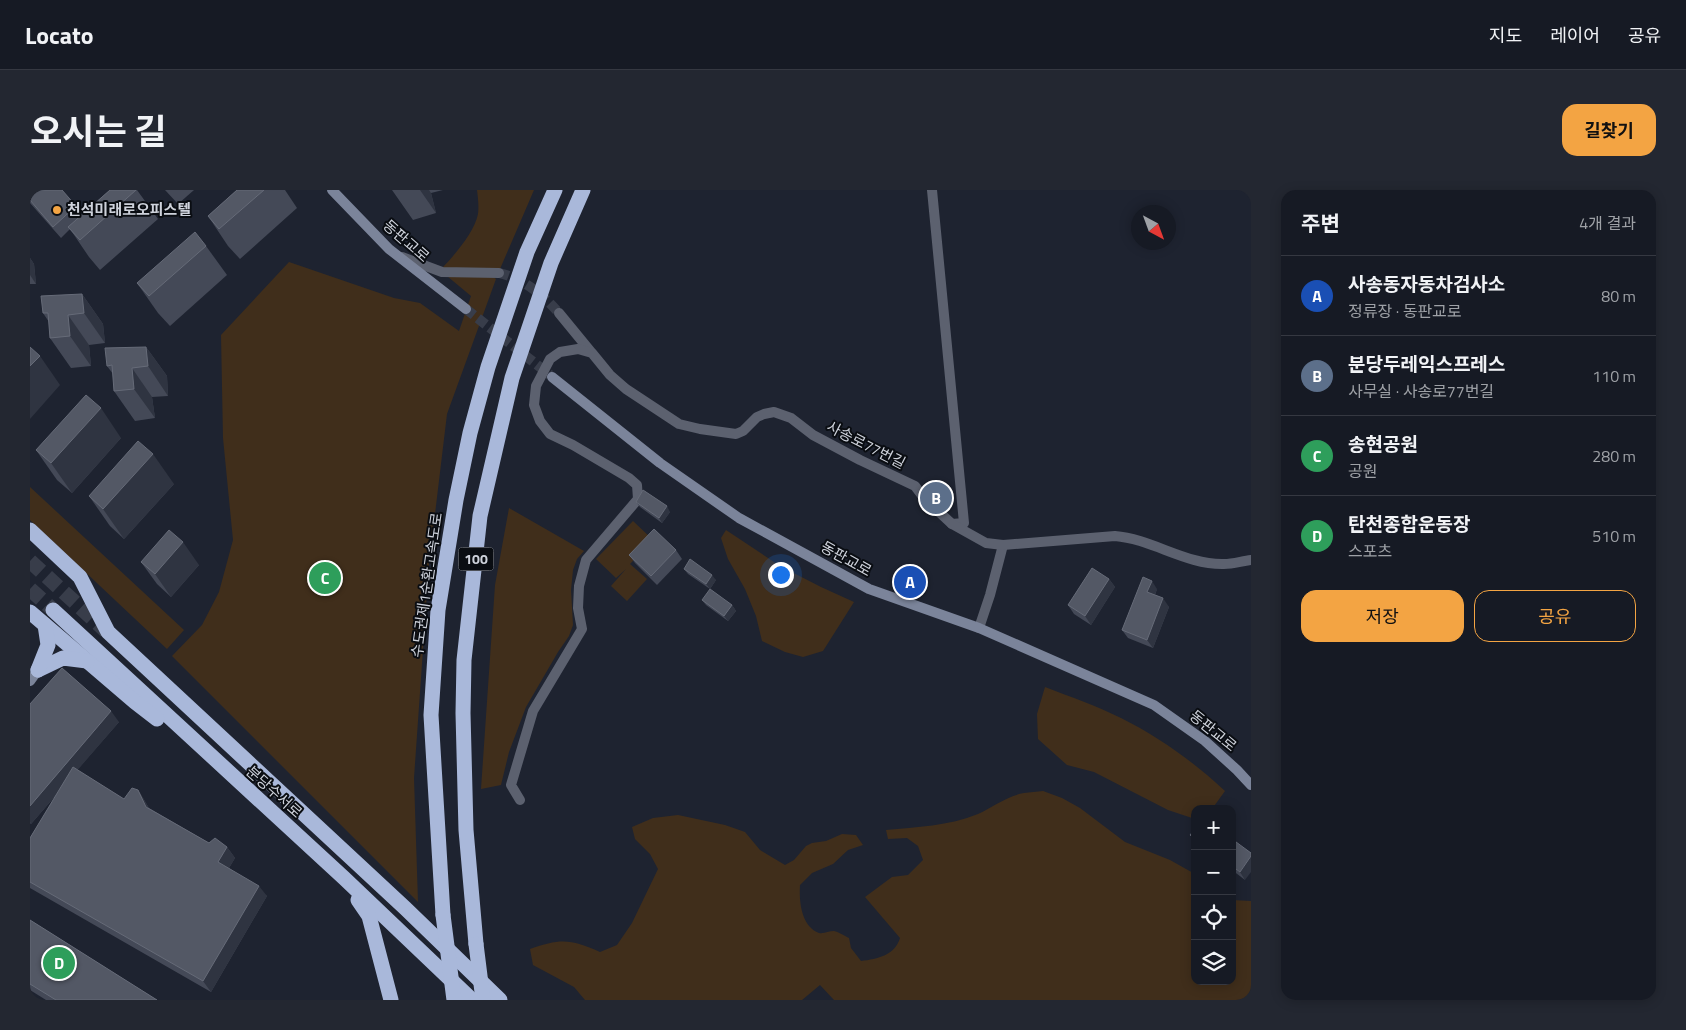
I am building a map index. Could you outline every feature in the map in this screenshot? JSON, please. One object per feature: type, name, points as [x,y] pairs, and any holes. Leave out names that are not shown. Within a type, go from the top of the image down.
[{"type":"highway","name":"수도권제1순환고속도로","points":[[454,1000],[443,915],[431,715],[438,610],[456,500],[470,433],[488,367],[527,252],[555,190]]},
{"type":"highway","name":"100","points":[[483,1000],[466,830],[463,713],[464,660],[480,516],[512,378],[551,263],[584,190]]},
{"type":"highway","name":"분당수서로","points":[[30,530],[80,577],[108,632],[405,908],[500,1000]]},
{"type":"highway","name":"분당수서로","points":[[53,610],[344,878],[472,1000]]},
{"type":"highway","points":[[30,612],[135,702],[225,770]]},
{"type":"highway","points":[[34,675],[48,645],[45,625]]},
{"type":"highway","points":[[34,675],[63,658],[87,660]]},
{"type":"highway","points":[[344,878],[369,916],[391,1000]]},
{"type":"main road","name":"동판교로","points":[[332,190],[389,249],[466,309]]},
{"type":"main road","name":"동판교로","points":[[552,377],[660,463],[738,518],[869,589],[979,628],[1154,705],[1205,741],[1251,785]]},
{"type":"street","points":[[932,190],[964,522],[952,524]]},
{"type":"street","points":[[389,249],[411,261],[442,272],[499,272]]},
{"type":"street","name":"사송로77번길","points":[[559,313],[610,375],[626,389],[679,424],[736,434],[743,431],[755,419],[764,414],[774,412],[791,418],[813,435],[915,486],[924,498],[952,524],[986,543],[1003,545],[1129,537],[1203,561],[1223,564],[1251,560]]},
{"type":"street","points":[[520,800],[510,785],[533,712],[582,629],[578,608],[578,593],[586,560],[638,499],[637,485],[629,478],[573,445],[550,434],[540,421],[534,405],[536,386],[553,356],[563,351],[581,349],[592,352]]},
{"type":"street","points":[[979,628],[1003,545]]},
{"type":"shaded area","points":[[477,190],[534,190],[500,269],[442,268],[473,228],[478,214]]},
{"type":"shaded area","points":[[289,262],[394,298],[420,303],[459,331],[471,296],[447,276],[492,276],[496,279],[447,414],[429,564],[414,778],[418,902],[172,656],[202,625],[219,592],[233,540],[223,438],[221,335]]},
{"type":"shaded area","points":[[30,487],[184,630],[167,649],[30,520]]},
{"type":"shaded area","points":[[509,508],[584,551],[577,559],[573,570],[571,590],[573,625],[569,636],[526,707],[509,752],[501,785],[481,789],[495,585]]},
{"type":"shaded area","points":[[633,521],[653,540],[630,564],[647,579],[627,601],[611,586],[626,569],[616,578],[596,559]]},
{"type":"shaded area","points":[[726,530],[780,566],[854,602],[823,651],[803,657],[785,652],[762,641],[756,616],[745,589],[728,559],[721,538]]},
{"type":"shaded area","points":[[1045,687],[1103,710],[1149,733],[1188,760],[1225,791],[1215,805],[1191,805],[1191,818],[1168,810],[1094,772],[1067,765],[1038,739],[1037,714]]},
{"type":"shaded area","points":[[1043,791],[1062,798],[1080,808],[1125,842],[1170,860],[1191,872],[1191,985],[1236,985],[1236,900],[1251,901],[1251,1000],[834,1000],[820,985],[802,1000],[585,1000],[574,987],[533,965],[530,949],[550,943],[573,942],[600,952],[617,945],[632,923],[658,869],[650,854],[635,839],[632,827],[653,818],[678,815],[725,825],[745,832],[760,850],[785,865],[794,860],[806,846],[812,843],[826,841],[842,834],[856,835],[863,845],[848,850],[833,864],[812,873],[800,885],[802,912],[808,925],[813,930],[819,933],[834,931],[840,933],[849,938],[851,948],[861,961],[874,959],[890,952],[898,944],[900,938],[865,897],[892,877],[908,875],[923,860],[918,846],[907,838],[888,839],[886,830],[956,821],[978,814],[1018,794]]},
{"type":"building","name":"천석미래로오피스텔","points":[[30,190],[62,190],[76,206],[53,227],[30,200]]},
{"type":"building","points":[[110,190],[136,190],[80,240],[68,227]]},
{"type":"building","points":[[237,190],[264,190],[219,229],[208,216]]},
{"type":"building","points":[[195,232],[206,246],[149,296],[137,283]]},
{"type":"building","points":[[82,294],[84,313],[68,315],[70,336],[50,338],[48,313],[43,313],[41,296]]},
{"type":"building","points":[[30,347],[40,356],[30,366]]},
{"type":"building","points":[[146,347],[148,366],[132,368],[134,389],[114,391],[112,365],[107,366],[105,348]]},
{"type":"building","points":[[86,395],[101,408],[51,463],[36,450]]},
{"type":"building","points":[[138,441],[153,454],[103,509],[89,496]]},
{"type":"building","points":[[643,490],[667,506],[659,518],[636,502]]},
{"type":"building","points":[[654,529],[676,550],[651,576],[629,555]]},
{"type":"building","points":[[169,530],[183,542],[155,574],[141,562]]},
{"type":"building","points":[[690,559],[712,575],[706,584],[684,569]]},
{"type":"building","points":[[1092,568],[1109,579],[1085,616],[1068,605]]},
{"type":"building","points":[[1143,577],[1152,581],[1147,592],[1163,598],[1147,640],[1122,630]]},
{"type":"building","points":[[710,589],[732,605],[724,616],[702,600]]},
{"type":"building","points":[[62,668],[111,711],[30,806],[30,704]]},
{"type":"building","points":[[73,767],[124,799],[132,788],[138,790],[146,807],[209,843],[215,838],[227,847],[218,862],[259,886],[203,981],[30,882],[30,838]]},
{"type":"building","points":[[1236,842],[1251,853],[1251,856],[1240,872],[1236,869]]},
{"type":"building","points":[[30,920],[157,1000],[56,1000],[30,984]]},
{"type":"tunnel","points":[[499,273],[517,279],[532,288],[559,313]]},
{"type":"tunnel","points":[[466,309],[550,375]]},
{"type":"tunnel","points":[[30,561],[106,631]]},
{"type":"tunnel","points":[[30,589],[53,610]]},
{"type":"place","name":"천석미래로오피스텔","points":[[57,210]]},
{"type":"place","name":"분당두레익스프레스","points":[[936,498]]},
{"type":"place","name":"송현공원","points":[[325,578]]},
{"type":"place","name":"사송동자동차검사소","points":[[910,582]]},
{"type":"place","name":"탄천종합운동장","points":[[59,963]]}]
